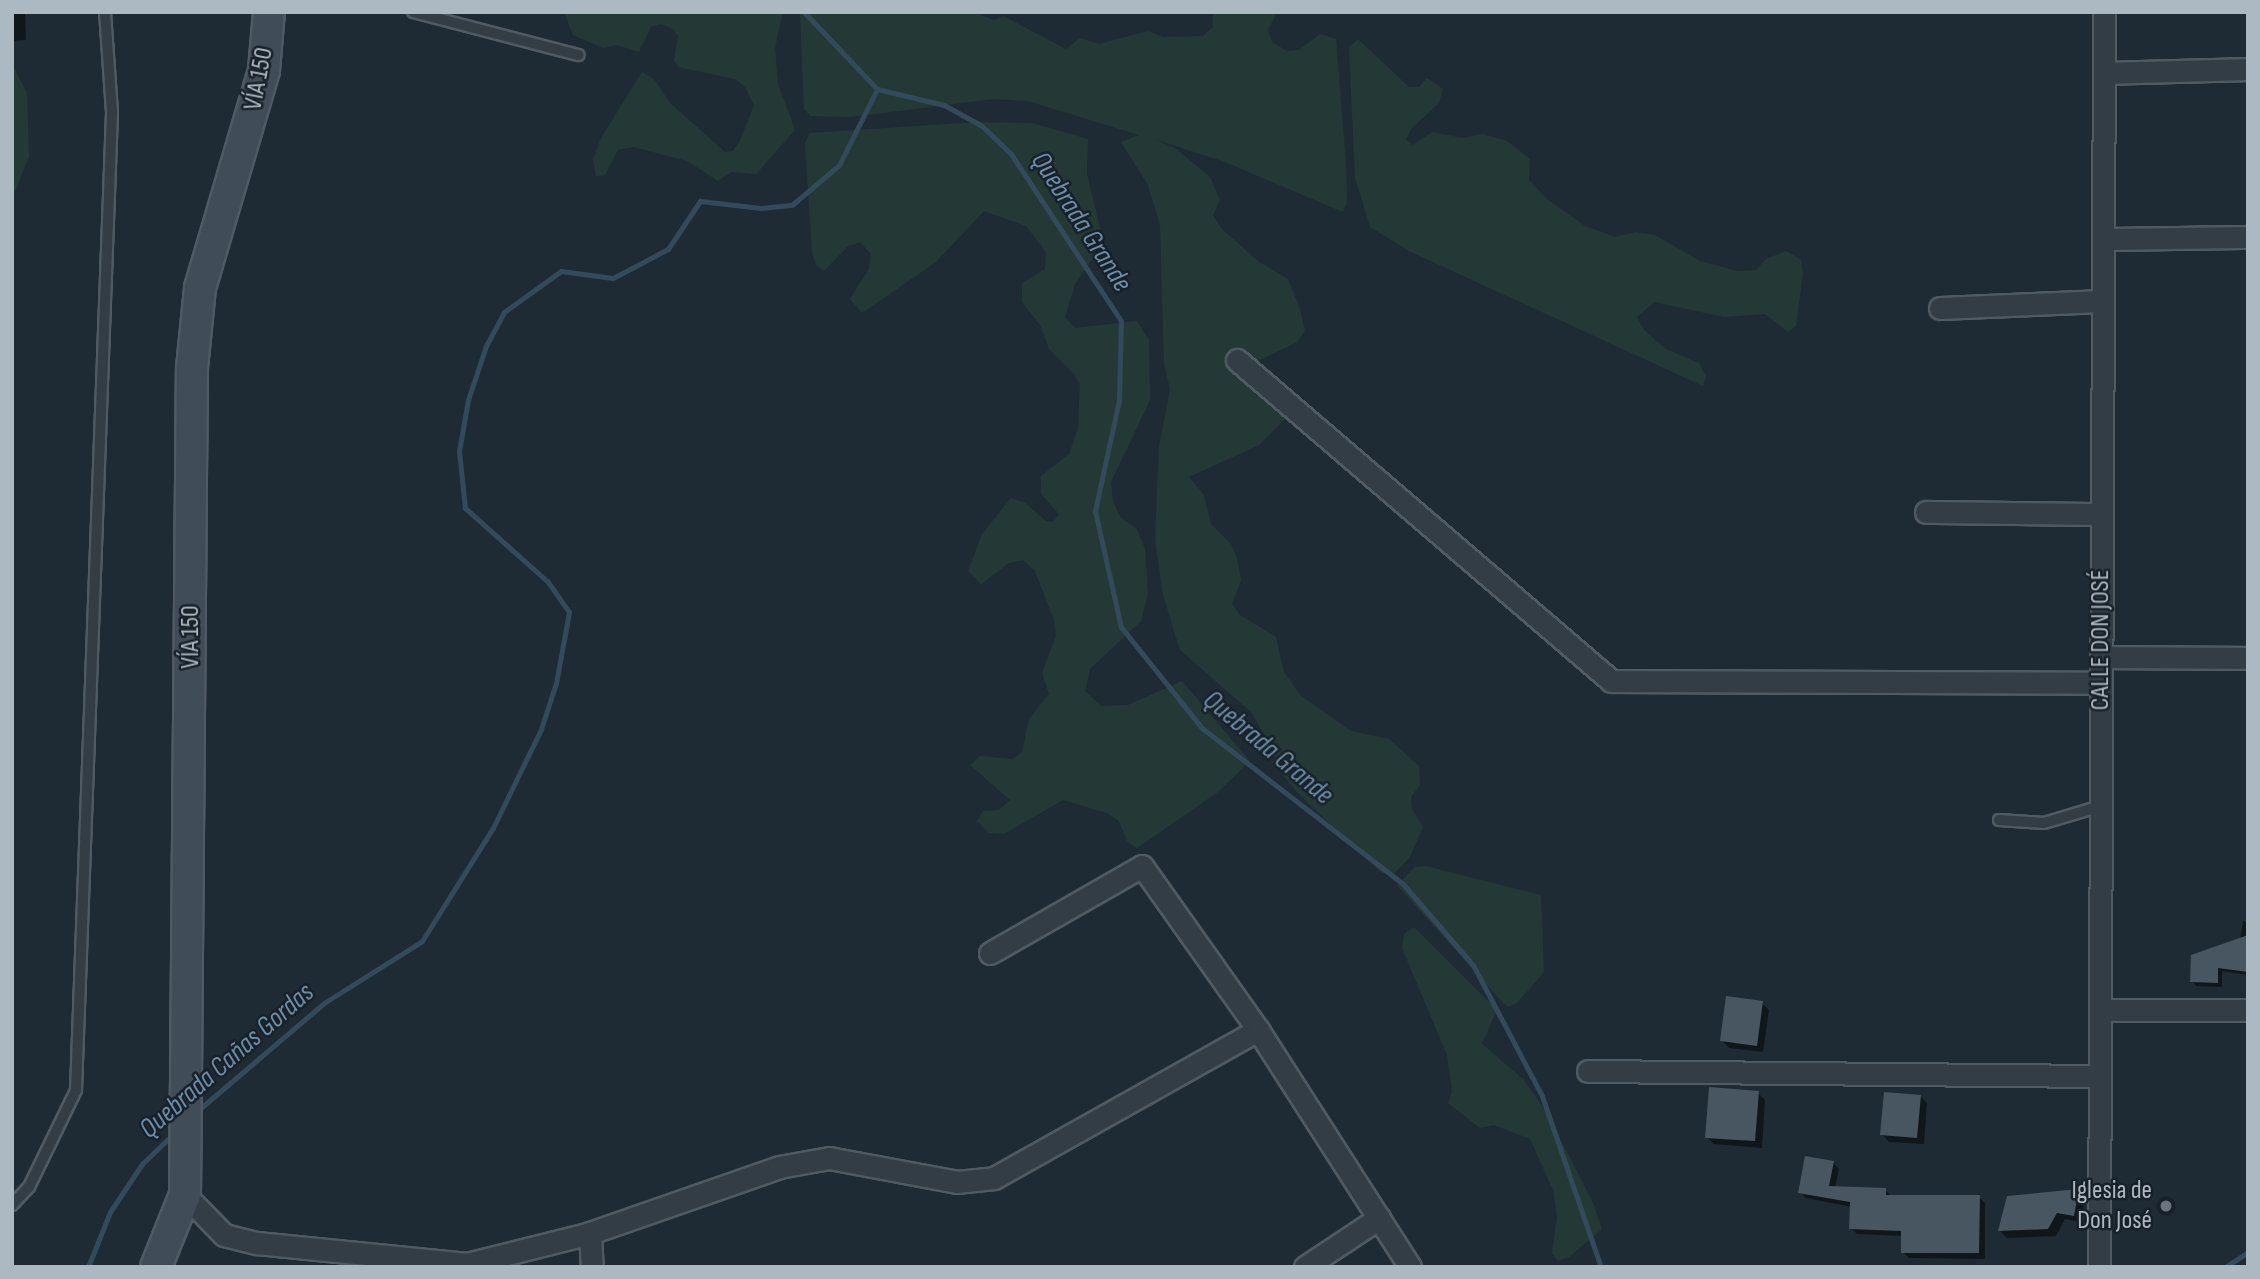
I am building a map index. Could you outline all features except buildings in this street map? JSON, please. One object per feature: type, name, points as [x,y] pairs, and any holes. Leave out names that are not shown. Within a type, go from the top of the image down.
[{"type":"main road","name":"VÍA 150","points":[[156,1267],[184,1195],[192,368],[200,288],[264,69],[270,12]]},
{"type":"street","name":"CALLE DON JOSÉ","points":[[2099,1267],[2105,12]]},
{"type":"street","points":[[2104,73],[2248,69]]},
{"type":"street","points":[[2103,239],[2248,237]]},
{"type":"street","points":[[1940,307],[2103,301]]},
{"type":"street","points":[[1237,360],[1611,681],[2101,683]]},
{"type":"street","points":[[1926,512],[2102,514]]},
{"type":"street","points":[[2101,657],[2248,658]]},
{"type":"street","points":[[990,953],[1142,866],[1258,1030],[1410,1267]]},
{"type":"street","points":[[2100,1010],[2248,1010]]},
{"type":"street","points":[[184,1195],[224,1235],[257,1243],[467,1264],[590,1233],[779,1167],[829,1157],[957,1182],[993,1178],[1258,1030]]},
{"type":"street","points":[[1588,1071],[2100,1076]]},
{"type":"street","points":[[1305,1267],[1379,1218]]},
{"type":"street","points":[[590,1233],[592,1267]]},
{"type":"lane","points":[[12,1205],[29,1187],[76,1090],[112,112],[105,12]]},
{"type":"lane","points":[[413,12],[578,55]]},
{"type":"lane","points":[[1999,820],[2044,823],[2101,806]]},
{"type":"green space","points":[[564,12],[783,12],[775,48],[778,84],[795,130],[756,174],[731,172],[718,181],[687,161],[634,147],[618,150],[605,175],[596,176],[593,160],[601,138],[642,72],[654,79],[670,103],[725,152],[733,151],[740,141],[754,105],[745,87],[735,79],[678,67],[674,61],[678,36],[673,29],[661,24],[651,27],[639,52],[617,45],[603,48],[573,35]]},
{"type":"green space","points":[[800,12],[973,12],[994,20],[1003,16],[1066,49],[1080,38],[1099,44],[1148,31],[1163,37],[1203,36],[1213,27],[1213,12],[1277,12],[1268,30],[1272,42],[1287,51],[1299,50],[1320,34],[1336,39],[1346,163],[1347,203],[1343,212],[1225,162],[1154,139],[1175,148],[1210,177],[1220,200],[1213,215],[1221,228],[1259,262],[1288,279],[1300,309],[1305,331],[1297,342],[1258,361],[1252,373],[1284,409],[1286,418],[1259,445],[1189,477],[1204,495],[1211,524],[1231,544],[1237,558],[1241,580],[1232,604],[1240,615],[1276,637],[1284,672],[1300,695],[1351,731],[1389,739],[1419,766],[1420,785],[1411,797],[1412,809],[1423,827],[1410,857],[1392,876],[1380,872],[1297,792],[1272,762],[1276,757],[1252,713],[1180,650],[1163,595],[1155,540],[1159,447],[1170,389],[1164,364],[1160,225],[1148,185],[1121,142],[1139,135],[1028,101],[994,99],[851,117],[810,116],[804,109]]},
{"type":"green space","points":[[1358,39],[1409,87],[1419,87],[1427,78],[1443,89],[1439,103],[1411,129],[1406,140],[1413,145],[1432,132],[1463,138],[1482,134],[1507,141],[1530,159],[1529,180],[1547,199],[1585,226],[1615,237],[1636,232],[1655,235],[1700,261],[1737,271],[1756,270],[1766,259],[1786,251],[1801,260],[1803,273],[1796,326],[1788,332],[1765,314],[1724,317],[1654,302],[1637,317],[1644,330],[1666,349],[1699,363],[1706,376],[1703,386],[1411,252],[1370,227],[1355,178],[1349,47]]},
{"type":"green space","points":[[12,64],[27,93],[29,157],[12,199]]},
{"type":"green space","points":[[979,122],[1032,123],[1088,139],[1087,174],[1100,228],[1094,256],[1075,284],[1065,317],[1075,328],[1137,321],[1149,340],[1150,400],[1111,482],[1113,502],[1121,518],[1137,529],[1145,549],[1148,594],[1141,621],[1090,669],[1085,691],[1101,706],[1128,705],[1182,681],[1250,761],[1218,792],[1137,848],[1127,841],[1119,821],[1107,813],[1063,800],[1004,834],[989,833],[977,821],[983,811],[999,810],[1010,800],[970,765],[980,756],[1013,759],[1022,752],[1029,719],[1049,694],[1042,673],[1056,636],[1054,620],[1035,571],[1023,560],[1009,563],[981,584],[968,571],[982,534],[1011,498],[1025,503],[1046,521],[1053,522],[1059,514],[1041,494],[1041,476],[1069,454],[1078,428],[1080,386],[1075,375],[1049,349],[1040,325],[1022,302],[1022,283],[1045,269],[1046,252],[1026,226],[984,211],[936,262],[862,313],[850,299],[869,269],[871,254],[860,242],[848,246],[824,271],[816,265],[812,252],[805,144],[809,133]]},
{"type":"green space","points":[[1426,866],[1541,895],[1544,972],[1517,1003],[1508,1007],[1503,1003],[1397,885],[1415,867]]},
{"type":"green space","points":[[1414,927],[1494,1007],[1496,1012],[1482,1044],[1523,1079],[1547,1113],[1593,1203],[1602,1229],[1569,1257],[1558,1261],[1552,1253],[1557,1217],[1553,1190],[1530,1139],[1494,1125],[1480,1128],[1448,1103],[1452,1092],[1447,1055],[1402,948],[1404,934]]},
{"type":"waterway","name":"Quebrada Grande","points":[[804,12],[877,89],[944,105],[982,126],[1011,154],[1121,321],[1119,400],[1095,511],[1121,627],[1202,728],[1403,884],[1473,965],[1542,1096],[1601,1267]]},
{"type":"waterway","name":"Quebrada Cañas Gordas","points":[[196,1112],[324,1003],[422,941],[493,828],[541,729],[556,683],[569,612],[547,581],[465,508],[459,451],[468,400],[486,346],[504,312],[561,271],[613,278],[668,249],[700,201],[761,208],[792,205],[839,165],[877,89]]},
{"type":"waterway","name":"Quebrada Cañas Gordas","points":[[88,1267],[110,1212],[142,1164],[174,1133]]},
{"type":"waterway","points":[[2225,1267],[2248,1252]]},
{"type":"place","name":"Iglesia de Don José","points":[[2166,1206]]}]
